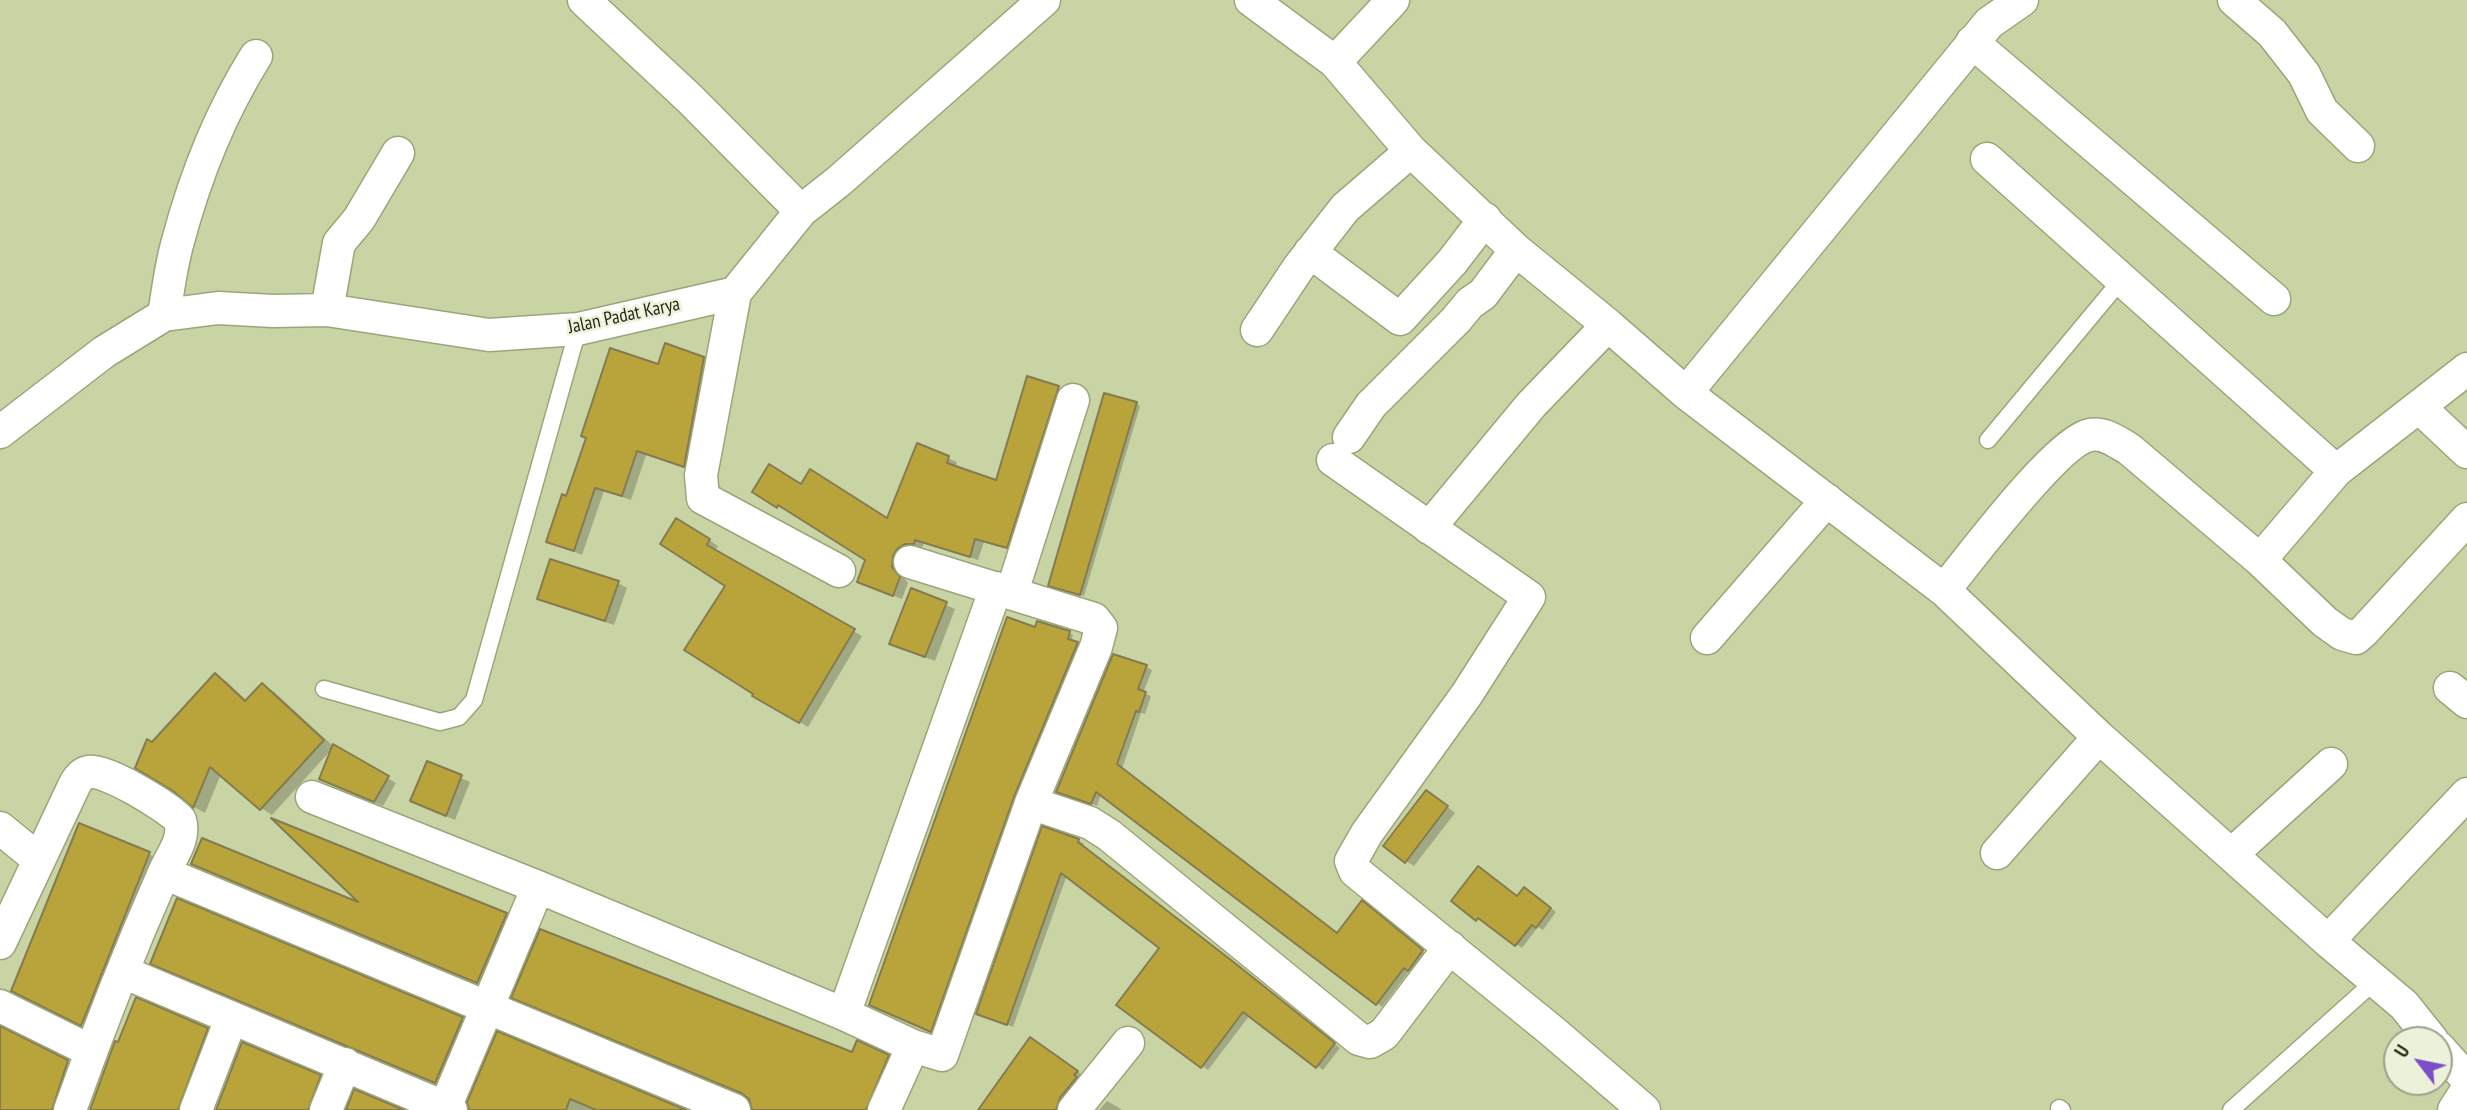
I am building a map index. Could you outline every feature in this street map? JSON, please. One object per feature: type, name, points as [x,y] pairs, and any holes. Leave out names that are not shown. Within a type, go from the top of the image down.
[{"type":"street","points":[[584,0],[690,99],[801,211]]},
{"type":"street","points":[[838,571],[703,498],[701,475],[735,293],[801,211],[839,181],[1044,0]]},
{"type":"street","points":[[1251,0],[1335,62],[1410,151],[1516,250],[1686,393],[1944,590],[2099,737],[2404,1005],[2421,1026]]},
{"type":"street","points":[[1335,62],[1393,0]]},
{"type":"street","points":[[1686,393],[1989,23],[2022,0]]},
{"type":"street","points":[[2234,0],[2272,33],[2304,74],[2322,111],[2358,146]]},
{"type":"street","points":[[1972,43],[2274,299]]},
{"type":"street","points":[[164,315],[177,242],[202,166],[240,80],[256,56]]},
{"type":"street","points":[[1257,330],[1310,252],[1345,208],[1410,151]]},
{"type":"street","points":[[327,310],[339,243],[359,219],[398,153]]},
{"type":"street","points":[[1987,159],[2336,471]]},
{"type":"street","points":[[1310,252],[1400,319],[1452,262],[1485,219]]},
{"type":"street","points":[[1516,250],[1483,294],[1470,303],[1371,405],[1341,448],[1429,528],[1530,597],[1467,694],[1367,833],[1351,861],[1355,871],[1644,1110]]},
{"type":"street","name":"Jalan Padat Karya","points":[[0,432],[104,352],[164,315],[218,308],[327,310],[489,335],[578,329],[735,293]]},
{"type":"street","points":[[1429,528],[1531,405],[1608,325]]},
{"type":"street","points":[[2260,560],[2336,471],[2467,369]]},
{"type":"street","points":[[844,1014],[1073,400]]},
{"type":"street","points":[[2419,407],[2467,452]]},
{"type":"street","points":[[1944,590],[2051,461],[2076,441],[2090,435],[2105,436],[2129,449],[2260,560],[2326,622],[2342,634],[2356,638],[2467,519]]},
{"type":"street","points":[[1707,638],[1827,500]]},
{"type":"street","points":[[312,797],[538,887],[844,1014],[913,1046],[942,1055],[1031,803],[1096,647],[1101,628],[1094,619],[910,562]]},
{"type":"street","points":[[1997,853],[2099,737]]},
{"type":"street","points":[[2232,854],[2330,764]]},
{"type":"street","points":[[0,943],[73,788],[84,774],[90,771],[106,775],[156,802],[180,820],[181,837],[123,972],[70,1110]]},
{"type":"street","points":[[2328,941],[2467,794]]},
{"type":"street","points":[[1031,803],[1090,823],[1109,835],[1359,1040],[1370,1042],[1384,1034],[1450,947]]},
{"type":"street","points":[[0,828],[38,859]]},
{"type":"street","points":[[164,873],[734,1110]]},
{"type":"street","points":[[123,972],[447,1109],[538,887]]},
{"type":"street","points":[[0,1006],[91,1051]]},
{"type":"street","points":[[197,1110],[231,1018]]},
{"type":"street","points":[[1074,1110],[1128,1043]]},
{"type":"street","points":[[884,1110],[913,1046]]},
{"type":"street","points":[[326,1110],[345,1064]]},
{"type":"street","points":[[2453,1064],[2467,1079]]},
{"type":"street","points":[[2454,1110],[2467,1090]]},
{"type":"lane","points":[[1988,440],[2122,279]]},
{"type":"lane","points":[[324,689],[440,723],[459,718],[474,700],[578,329]]},
{"type":"lane","points":[[2231,1110],[2375,981]]},
{"type":"building","points":[[665,343],[704,357],[684,467],[637,451],[622,496],[595,488],[574,551],[546,542],[562,494],[566,496],[586,438],[581,436],[610,348],[658,364]]},
{"type":"building","points":[[1027,376],[1059,386],[1007,548],[975,539],[970,557],[915,540],[914,544],[905,544],[898,548],[893,556],[892,567],[900,577],[893,596],[857,582],[865,560],[778,505],[777,508],[752,492],[769,464],[801,484],[810,469],[887,518],[917,443],[949,456],[947,463],[996,480]]},
{"type":"building","points":[[1104,393],[1137,402],[1080,595],[1048,586]]},
{"type":"building","points":[[676,518],[710,539],[707,545],[855,629],[799,723],[752,696],[753,694],[684,650],[725,586],[660,544]]},
{"type":"building","points":[[550,559],[619,581],[605,621],[537,599]]},
{"type":"building","points":[[911,588],[947,602],[925,657],[889,644]]},
{"type":"building","points":[[1007,617],[1035,627],[1037,621],[1070,631],[1068,639],[1078,642],[1014,797],[931,1032],[869,1005]]},
{"type":"building","points":[[1113,654],[1147,665],[1138,689],[1146,692],[1139,712],[1136,711],[1117,764],[1337,933],[1362,900],[1423,950],[1408,971],[1404,968],[1376,1005],[1096,792],[1091,804],[1056,792]]},
{"type":"building","points":[[215,673],[245,701],[262,683],[324,740],[260,810],[210,767],[193,808],[173,791],[135,768],[147,739],[152,742]]},
{"type":"building","points":[[333,744],[389,776],[374,802],[319,779]]},
{"type":"building","points":[[427,761],[462,775],[446,816],[410,801]]},
{"type":"building","points":[[1426,790],[1448,806],[1405,863],[1383,846]]},
{"type":"building","points":[[271,818],[507,913],[477,983],[191,864],[202,838],[358,902]]},
{"type":"building","points":[[79,823],[150,852],[81,1026],[11,991]]},
{"type":"building","points":[[1042,826],[1079,839],[1078,842],[1335,1043],[1316,1068],[1243,1012],[1201,1068],[1116,1005],[1159,948],[1061,873],[1007,1025],[976,1014]]},
{"type":"building","points":[[1478,866],[1517,896],[1524,887],[1551,908],[1536,928],[1532,925],[1515,946],[1451,901]]},
{"type":"building","points":[[177,898],[463,1017],[435,1083],[150,964]]},
{"type":"building","points":[[540,929],[852,1052],[857,1040],[889,1055],[866,1110],[752,1110],[749,1099],[741,1093],[511,998]]},
{"type":"building","points":[[136,997],[208,1028],[178,1110],[90,1110],[115,1041],[118,1042]]},
{"type":"building","points":[[0,1026],[68,1060],[52,1110],[0,1110]]},
{"type":"building","points":[[497,1031],[686,1110],[596,1110],[570,1099],[566,1110],[469,1110],[467,1102]]},
{"type":"building","points":[[1030,1037],[1078,1071],[1074,1075],[1077,1077],[1060,1098],[1056,1110],[978,1110]]},
{"type":"building","points":[[242,1042],[321,1075],[308,1110],[216,1110]]},
{"type":"building","points":[[354,1089],[404,1110],[346,1110]]}]
